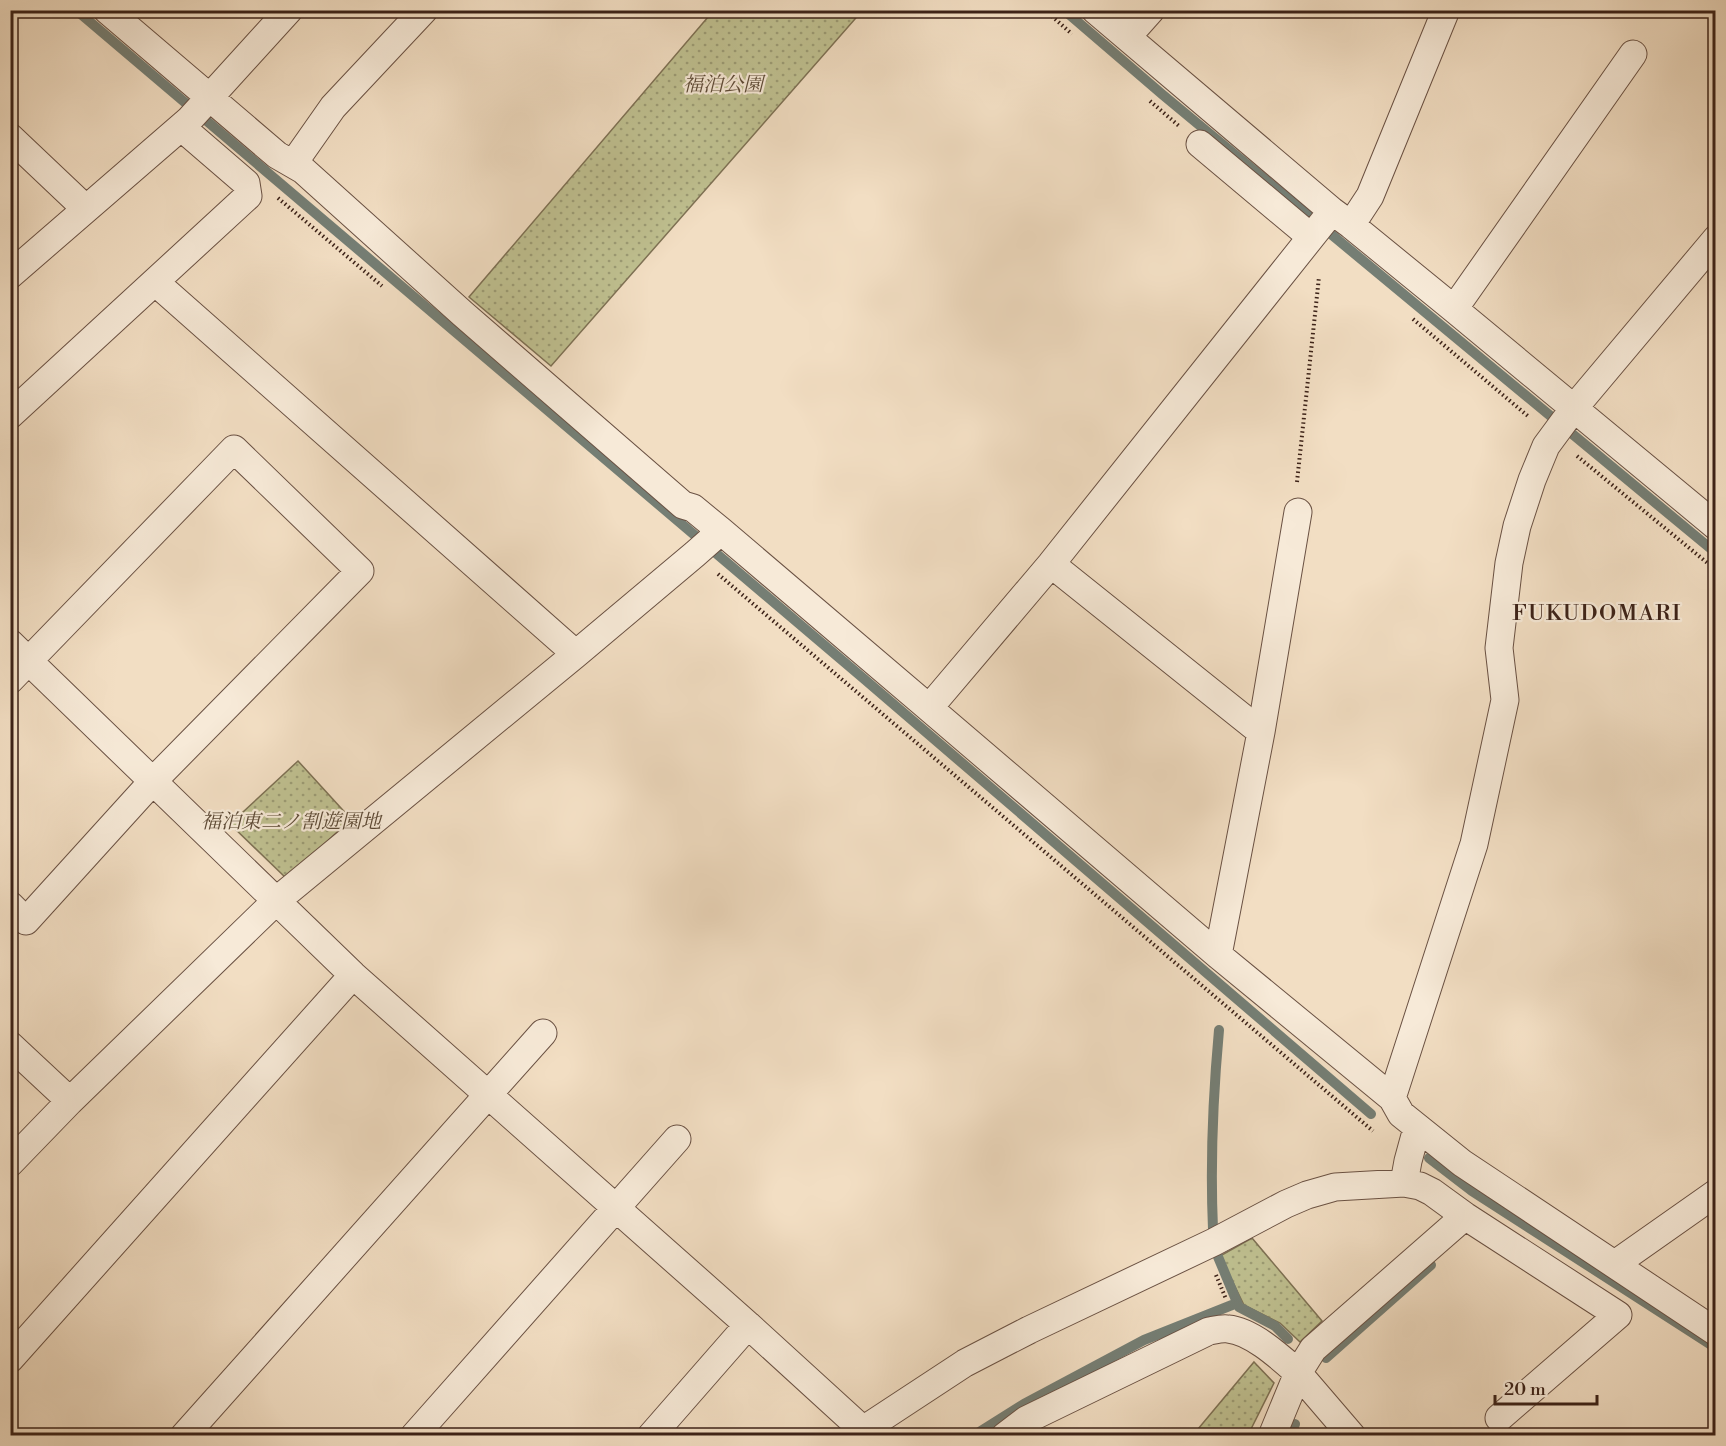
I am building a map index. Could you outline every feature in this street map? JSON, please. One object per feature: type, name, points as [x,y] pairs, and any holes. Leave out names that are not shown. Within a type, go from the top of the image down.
[{"type":"street","points":[[10,415],[248,196],[246,183],[195,112],[107,10]]},
{"type":"street","points":[[10,276],[195,112],[289,10]]},
{"type":"street","points":[[293,164],[333,107],[423,10]]},
{"type":"street","points":[[1095,10],[1327,225]]},
{"type":"street","points":[[1127,38],[1151,10]]},
{"type":"street","points":[[929,708],[1050,564],[1327,225],[1370,196],[1446,10]]},
{"type":"street","points":[[1454,309],[1633,54]]},
{"type":"street","points":[[195,112],[303,170],[463,314],[683,505],[693,508],[707,544],[929,708],[1218,955],[1392,1098],[1401,1114],[1462,1164],[1716,1332]]},
{"type":"street","points":[[10,137],[86,209]]},
{"type":"street","points":[[1200,144],[1454,309],[1562,424],[1716,526]]},
{"type":"street","points":[[1392,1098],[1474,844],[1505,700],[1498,648],[1509,563],[1517,526],[1532,480],[1546,446],[1562,424],[1716,239]]},
{"type":"street","points":[[155,282],[576,654]]},
{"type":"street","points":[[10,680],[20,652],[234,449],[360,571],[153,781],[26,921],[10,905]]},
{"type":"street","points":[[1218,955],[1261,732],[1298,512]]},
{"type":"street","points":[[10,1163],[70,1101],[276,901],[707,544]]},
{"type":"street","points":[[1050,564],[1261,732]]},
{"type":"street","points":[[20,652],[353,975],[863,1430],[965,1363],[1214,1242],[1286,1204],[1335,1187],[1406,1172]]},
{"type":"street","points":[[10,1359],[353,975]]},
{"type":"street","points":[[183,1436],[543,1033]]},
{"type":"street","points":[[10,1045],[70,1101]]},
{"type":"street","points":[[1406,1172],[1418,1128]]},
{"type":"street","points":[[414,1436],[677,1139]]},
{"type":"street","points":[[1406,1172],[1420,1186],[1618,1315],[1499,1418]]},
{"type":"street","points":[[1615,1264],[1716,1193]]},
{"type":"street","points":[[1272,1436],[1298,1373],[1313,1349],[1466,1216]]},
{"type":"street","points":[[651,1436],[748,1325]]},
{"type":"street","points":[[1005,1436],[1026,1420],[1209,1331],[1227,1328],[1245,1334],[1278,1355],[1298,1373],[1352,1436]]},
{"type":"path","points":[[1298,512],[1296,491],[1321,267],[1330,259],[1327,225]]},
{"type":"path","points":[[1408,315],[1562,424],[1716,570]]},
{"type":"path","points":[[707,544],[1406,1172]]},
{"type":"green space","name":"福泊公園","points":[[714,10],[862,11],[551,366],[469,297]]},
{"type":"green space","name":"福泊東二ノ割遊園地","points":[[298,761],[351,819],[287,879],[230,824]]},
{"type":"green space","points":[[1252,1238],[1322,1321],[1300,1342],[1280,1323],[1244,1305],[1220,1256]]},
{"type":"green space","points":[[1254,1362],[1274,1383],[1248,1435],[1193,1435]]},
{"type":"waterway","points":[[76,10],[863,678],[1371,1114]]},
{"type":"waterway","points":[[1064,10],[1163,95],[1716,553]]},
{"type":"waterway","points":[[1213,1229],[1213,1129],[1219,1030]]},
{"type":"waterway","points":[[1429,1158],[1472,1191],[1716,1348]]},
{"type":"waterway","points":[[1216,1252],[1239,1307],[1275,1326],[1288,1339]]},
{"type":"waterway","points":[[1326,1358],[1431,1265]]},
{"type":"waterway","points":[[973,1436],[1024,1404],[1144,1340],[1237,1303]]},
{"type":"waterway","points":[[837,1436],[857,1423]]},
{"type":"waterway","points":[[1290,1436],[1295,1424]]},
{"type":"district","name":"FUKUDOMARI","points":[[1597,613]]}]
